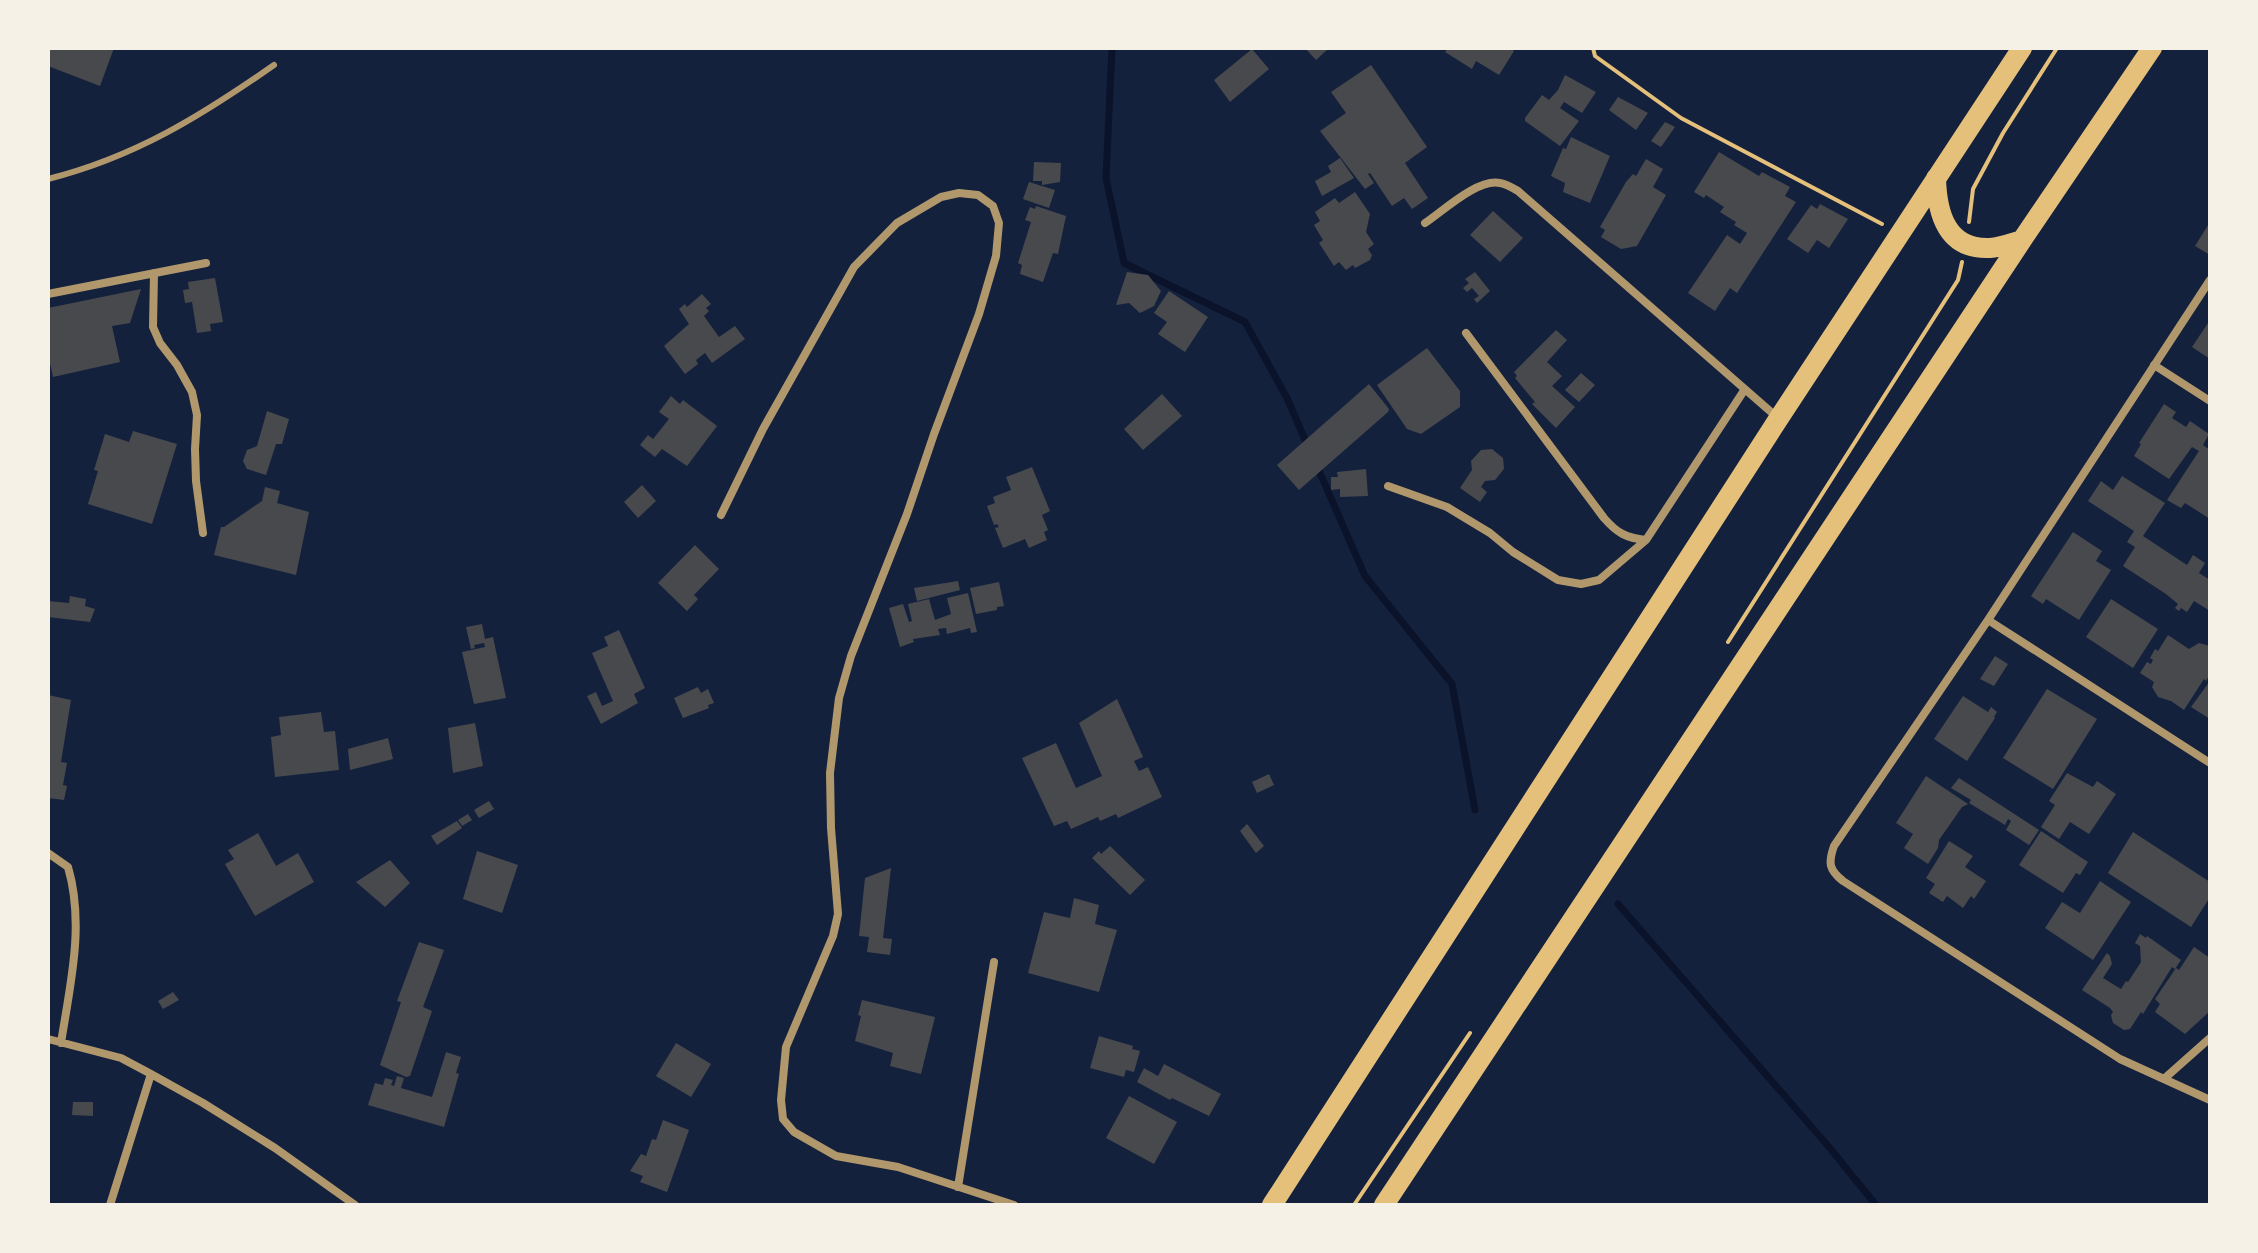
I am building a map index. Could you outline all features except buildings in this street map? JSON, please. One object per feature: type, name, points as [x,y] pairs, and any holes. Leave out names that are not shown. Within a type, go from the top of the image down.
[{"type":"main road","points":[[1272,1205],[1779,418],[2022,48]]},
{"type":"main road","points":[[1384,1205],[2152,48]]},
{"type":"main road","points":[[1936,178],[1936,199],[1942,218],[1951,233],[1966,246],[1991,248],[2022,240]]},
{"type":"street","points":[[1425,223],[1473,189],[1489,182],[1501,183],[1518,191],[1779,418]]},
{"type":"street","points":[[721,515],[763,429],[854,267],[897,223],[941,197],[959,193],[978,195],[993,206],[999,223],[996,256],[979,314],[907,514],[851,656],[839,698],[830,773],[838,914],[833,936],[786,1047],[781,1100],[783,1119],[794,1132],[836,1156],[898,1167],[1010,1205]]},
{"type":"street","points":[[48,294],[206,263]]},
{"type":"street","points":[[154,273],[153,327],[192,392],[197,415],[196,481],[203,533]]},
{"type":"street","points":[[2210,280],[1988,620],[1834,846],[1829,861],[1833,872],[1869,898],[2120,1059],[2210,1100]]},
{"type":"street","points":[[1466,333],[1604,518],[1629,539],[1646,540]]},
{"type":"street","points":[[2154,365],[2210,401]]},
{"type":"street","points":[[1388,486],[1447,507],[1558,580],[1581,584],[1599,580],[1646,540],[1745,389]]},
{"type":"street","points":[[1988,620],[2210,763]]},
{"type":"street","points":[[48,853],[68,867],[75,898],[76,944],[61,1043]]},
{"type":"street","points":[[958,1187],[994,962]]},
{"type":"street","points":[[2165,1078],[2210,1038]]},
{"type":"street","points":[[48,1051],[50,1040],[121,1058],[203,1103],[275,1148],[355,1205]]},
{"type":"street","points":[[110,1205],[151,1074]]},
{"type":"lane","points":[[48,179],[93,168],[156,141],[213,108],[274,65]]},
{"type":"path","points":[[1593,48],[1595,56],[1681,118],[1900,233]]},
{"type":"path","points":[[1723,651],[1958,280],[1973,189],[2003,133],[2057,48]]},
{"type":"path","points":[[1354,1205],[1475,1026]]},
{"type":"waterway","points":[[1112,48],[1106,178],[1124,263],[1245,322],[1287,398],[1309,449]]},
{"type":"waterway","points":[[1316,464],[1365,576],[1452,684],[1475,810]]},
{"type":"waterway","points":[[1618,904],[1876,1205]]}]
